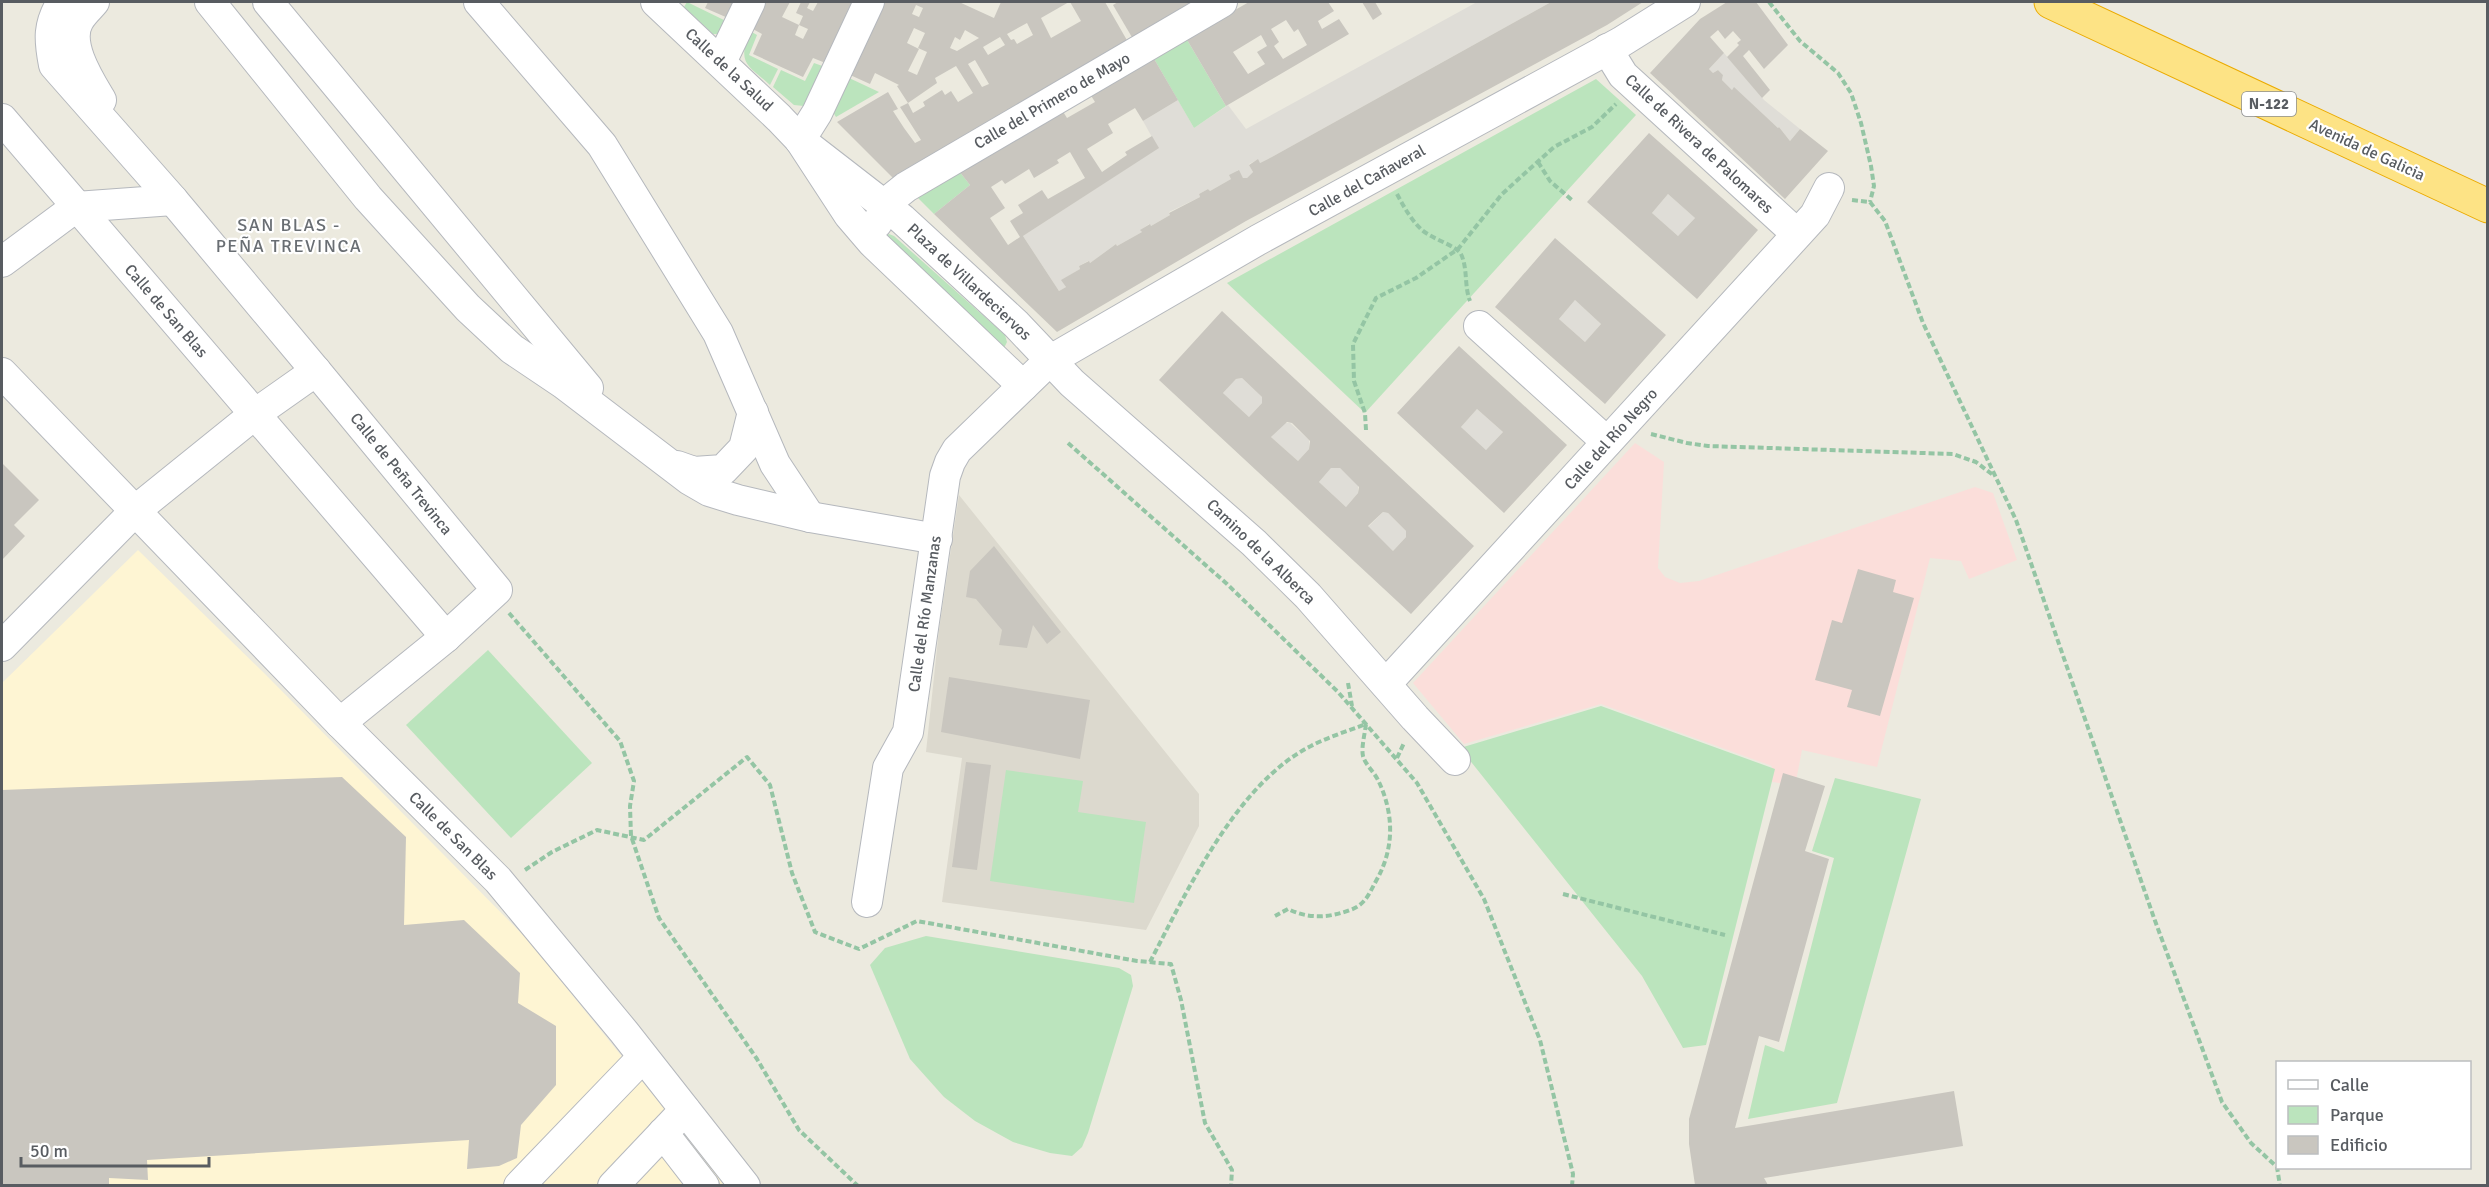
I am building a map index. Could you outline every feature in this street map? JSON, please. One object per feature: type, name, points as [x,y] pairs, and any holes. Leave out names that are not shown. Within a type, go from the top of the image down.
[{"type":"highway","name":"Avenida de Galicia","points":[[2051,2],[2487,206]]},
{"type":"street","name":"Calle de Peña Trevinca","points":[[62,2],[55,14],[49,38],[54,65],[172,200],[497,590],[446,637],[340,723]]},
{"type":"street","name":"Calle de Peña Trevinca","points":[[94,2],[78,21],[75,48],[84,71],[120,129],[172,200]]},
{"type":"street","points":[[210,2],[355,183],[468,308],[512,349],[690,480],[709,491],[810,517],[937,539]]},
{"type":"street","points":[[268,2],[583,383],[629,433]]},
{"type":"street","points":[[479,2],[602,145],[718,333],[776,464],[810,517]]},
{"type":"street","name":"Calle de la Salud","points":[[656,2],[800,140]]},
{"type":"street","points":[[721,62],[750,2]]},
{"type":"street","points":[[869,2],[817,113],[800,140],[849,215],[873,243],[1023,386]]},
{"type":"street","name":"Calle del Primero de Mayo","points":[[886,206],[906,187],[1222,2]]},
{"type":"street","name":"Calle del Cañaveral","points":[[1049,361],[1258,240],[1607,49],[1685,2]]},
{"type":"street","name":"Calle de Rivera de Palomares","points":[[1607,49],[1623,75],[1806,225]]},
{"type":"street","name":"Calle de San Blas","points":[[2,119],[446,637]]},
{"type":"street","name":"Plaza de Villardeciervos","points":[[800,140],[886,206],[1016,324],[1049,361]]},
{"type":"street","points":[[355,183],[394,154]]},
{"type":"street","name":"Calle del Río Negro","points":[[1386,684],[1806,225],[1829,188]]},
{"type":"street","points":[[2,262],[76,207],[172,200]]},
{"type":"street","points":[[873,243],[878,222],[886,206]]},
{"type":"street","points":[[1476,318],[1607,442]]},
{"type":"street","name":"Calle del Río Manzanas","points":[[867,903],[888,768],[908,732],[945,476],[953,456],[1049,361]]},
{"type":"street","name":"Camino de la Alberca","points":[[1049,361],[1282,569],[1455,760]]},
{"type":"street","points":[[2,646],[136,510],[255,414],[316,371]]},
{"type":"street","name":"Calle de San Blas","points":[[2,373],[340,723],[505,889],[745,1185]]},
{"type":"street","points":[[668,463],[694,472],[723,470],[744,448],[753,412]]},
{"type":"street","points":[[519,1185],[643,1057]]},
{"type":"street","points":[[613,1185],[685,1110]]},
{"type":"street","points":[[663,1133],[704,1185]]},
{"type":"street","points":[[719,1153],[754,1185]]},
{"type":"path","points":[[1769,2],[1800,41],[1833,68],[1851,93],[1861,123],[1874,186],[1870,202]]},
{"type":"path","points":[[1366,430],[1365,413],[1354,381],[1353,344],[1374,301],[1380,295],[1416,278],[1458,249],[1496,200],[1554,147],[1592,127],[1620,100]]},
{"type":"path","points":[[1538,162],[1550,181],[1572,201]]},
{"type":"path","points":[[1394,190],[1419,227],[1439,242],[1458,249],[1464,263],[1466,292],[1476,318]]},
{"type":"path","points":[[1806,225],[1848,200],[1870,202],[1886,221],[1917,308],[1993,476],[2016,520],[2154,918],[2222,1101],[2251,1143],[2276,1166]]},
{"type":"path","points":[[1645,432],[1708,446],[1953,454],[1976,462],[1993,476]]},
{"type":"path","points":[[1068,443],[1227,584],[1338,692],[1417,783],[1484,899],[1539,1040],[1573,1174],[1572,1185]]},
{"type":"path","points":[[505,608],[620,741],[634,781],[630,806],[631,836],[659,918],[751,1049],[799,1130],[858,1185]]},
{"type":"path","points":[[1275,916],[1288,909],[1302,916],[1320,917],[1351,910],[1361,906],[1378,878],[1387,858],[1392,830],[1382,789],[1363,756],[1366,724]]},
{"type":"path","points":[[1150,962],[1188,889],[1244,802],[1281,766],[1310,746],[1366,724]]},
{"type":"path","points":[[505,889],[524,871],[552,852],[597,830],[645,840],[747,757],[770,785],[792,873],[815,932],[859,949],[917,921],[1171,964],[1181,1000],[1205,1123],[1232,1170],[1231,1185]]},
{"type":"path","points":[[1563,894],[1725,935]]},
{"type":"path","points":[[2277,1169],[2280,1185]]},
{"type":"shaded area","points":[[1477,2],[1551,2],[1268,159],[1260,163],[1257,160],[1249,164],[1253,172],[1247,178],[1243,178],[1238,170],[1231,179],[1210,191],[1208,189],[1199,194],[1200,197],[1169,212],[1170,215],[1151,226],[1149,224],[1141,230],[1142,232],[1117,246],[1116,244],[1090,263],[1088,261],[1079,266],[1080,269],[1062,280],[1066,287],[1059,291],[1023,236],[1158,148],[1143,121],[1178,100],[1194,128],[1228,105],[1246,129]]},
{"type":"shaded area","points":[[1724,53],[1764,100],[1800,129],[1790,141],[1779,127],[1734,88],[1732,90],[1722,80],[1723,75],[1718,70],[1713,73],[1709,69]]},
{"type":"shaded area","points":[[1668,194],[1695,218],[1678,236],[1652,213]]},
{"type":"shaded area","points":[[1575,300],[1601,324],[1585,342],[1559,319]]},
{"type":"shaded area","points":[[1242,378],[1262,397],[1262,403],[1249,417],[1223,393],[1236,379]]},
{"type":"shaded area","points":[[1477,409],[1503,432],[1486,450],[1461,427]]},
{"type":"shaded area","points":[[1284,423],[1290,423],[1309,440],[1309,449],[1298,461],[1271,437]]},
{"type":"shaded area","points":[[1635,443],[1664,462],[1658,568],[1665,577],[1680,583],[1699,581],[1975,487],[1993,493],[2017,560],[1969,579],[1961,561],[1930,558],[1877,767],[1802,750],[1795,786],[1768,781],[1772,766],[1601,704],[1464,744],[1413,683]]},
{"type":"shaded area","points":[[1331,468],[1340,468],[1358,485],[1358,493],[1346,507],[1319,482]]},
{"type":"shaded area","points":[[959,495],[1199,794],[1199,826],[1146,930],[942,902],[962,758],[926,752],[939,630]]},
{"type":"shaded area","points":[[1383,512],[1388,513],[1406,531],[1406,537],[1393,551],[1368,527]]},
{"type":"shaded area","points":[[138,550],[264,673],[526,938],[726,1185],[2,1186],[2,683]]},
{"type":"green space","points":[[687,2],[726,21],[719,34],[713,34],[684,7]]},
{"type":"green space","points":[[750,31],[757,35],[749,55],[778,69],[770,85],[746,62],[744,50]]},
{"type":"green space","points":[[1186,38],[1226,106],[1194,128],[1153,57]]},
{"type":"green space","points":[[814,63],[828,68],[804,106],[794,105],[773,87],[781,70],[805,81]]},
{"type":"green space","points":[[847,77],[879,92],[836,117],[833,112]]},
{"type":"green space","points":[[1596,79],[1636,115],[1365,413],[1227,283]]},
{"type":"green space","points":[[959,171],[970,185],[934,214],[916,196]]},
{"type":"green space","points":[[889,234],[1005,335],[1007,342],[1004,348],[886,236]]},
{"type":"green space","points":[[488,650],[592,763],[511,838],[406,725]]},
{"type":"green space","points":[[1601,706],[1775,769],[1706,1045],[1683,1048],[1642,976],[1460,748]]},
{"type":"green space","points":[[1006,770],[1083,781],[1078,812],[1146,822],[1134,903],[990,881]]},
{"type":"green space","points":[[1835,778],[1921,799],[1837,1103],[1748,1119],[1765,1045],[1784,1052],[1834,858],[1812,851]]},
{"type":"green space","points":[[926,936],[1119,968],[1131,975],[1133,986],[1088,1133],[1082,1147],[1072,1156],[1050,1153],[1013,1142],[975,1121],[944,1097],[910,1059],[870,965],[885,948]]},
{"type":"building","points":[[708,2],[736,2],[728,18],[705,8]]},
{"type":"building","points":[[763,2],[790,2],[782,17],[799,25],[803,16],[796,13],[801,2],[810,2],[807,8],[813,11],[818,2],[857,2],[828,64],[813,58],[803,77],[753,54],[762,34],[751,28]],"holes":[[[799,25],[808,29],[803,39],[795,35]]]},
{"type":"building","points":[[882,2],[959,2],[994,18],[1001,2],[1069,2],[1041,18],[1051,38],[1081,21],[1070,2],[1105,2],[1128,42],[894,179],[837,122],[888,92],[898,109],[893,111],[915,143],[921,140],[900,107],[908,103],[897,86],[899,85],[875,73],[870,84],[848,74]],"holes":[[[916,5],[923,8],[919,17],[912,14]],[[1027,23],[1033,35],[1017,44],[1014,39],[1011,40],[1007,34]],[[914,28],[925,33],[918,48],[927,52],[917,75],[908,71],[919,49],[907,43]],[[965,30],[979,38],[957,51],[950,48],[955,37],[960,40]],[[1000,37],[1005,45],[988,55],[983,47]],[[975,60],[989,84],[982,87],[968,64]],[[956,66],[973,93],[958,102],[951,91],[945,95],[942,90],[923,102],[925,106],[913,113],[908,103],[937,83],[935,78]]]},
{"type":"building","points":[[1118,2],[1197,2],[1133,39],[1113,5]]},
{"type":"building","points":[[1249,2],[1328,2],[1334,11],[1318,21],[1322,29],[1339,19],[1349,34],[1226,106],[1186,38]],"holes":[[[1286,20],[1294,32],[1298,29],[1307,45],[1283,59],[1274,46],[1279,42],[1271,29]],[[1261,35],[1267,46],[1257,52],[1265,64],[1248,74],[1233,52]]]},
{"type":"building","points":[[1362,2],[1375,2],[1382,14],[1373,20]]},
{"type":"building","points":[[1551,2],[1643,2],[1607,25],[1246,221],[1057,332],[934,214],[970,185],[959,171],[1062,110],[1067,118],[1095,102],[1090,94],[1153,57],[1178,100],[1143,121],[1135,108],[1108,124],[1113,133],[1087,149],[1102,172],[1127,155],[1125,152],[1152,136],[1159,148],[1023,236],[1059,291],[1066,287],[1061,280],[1080,269],[1079,266],[1089,261],[1090,263],[1116,244],[1117,246],[1142,232],[1140,230],[1200,197],[1199,194],[1208,189],[1210,191],[1231,179],[1229,175],[1239,170],[1243,178],[1247,178],[1253,172],[1249,165],[1258,159],[1260,163]],"holes":[[[1070,152],[1085,178],[1048,199],[1042,190],[1018,205],[1023,213],[1010,221],[1020,237],[1008,245],[990,218],[1005,208],[991,187],[1002,180],[1005,184],[1029,169],[1034,178],[1059,163],[1057,160]]]},
{"type":"building","points":[[1727,2],[1756,2],[1788,45],[1764,69],[1749,50],[1743,56],[1770,90],[1762,98],[1727,57],[1741,40],[1733,31],[1725,39],[1718,30],[1710,37],[1724,53],[1709,69],[1713,73],[1718,70],[1723,75],[1722,80],[1732,90],[1734,87],[1779,127],[1790,141],[1800,129],[1828,151],[1785,199],[1650,73],[1700,19]]},
{"type":"building","points":[[1649,133],[1758,230],[1697,299],[1587,202]],"holes":[[[1668,194],[1695,218],[1678,236],[1652,213]]]},
{"type":"building","points":[[1555,238],[1666,335],[1605,404],[1495,307]],"holes":[[[1575,300],[1601,324],[1585,342],[1559,319]]]},
{"type":"building","points":[[1222,311],[1474,546],[1411,614],[1159,380]],"holes":[[[1242,378],[1262,397],[1262,403],[1249,417],[1223,393],[1236,379]],[[1287,422],[1292,423],[1310,441],[1309,449],[1298,461],[1271,437]],[[1331,468],[1340,468],[1359,487],[1358,493],[1346,507],[1319,482]],[[1383,512],[1388,513],[1406,531],[1406,537],[1393,551],[1368,526]]]},
{"type":"building","points":[[1459,346],[1567,445],[1504,513],[1397,413]],"holes":[[[1477,409],[1503,432],[1486,450],[1461,427]]]},
{"type":"building","points":[[2,463],[39,500],[14,525],[25,536],[2,560]]},
{"type":"building","points":[[994,546],[1061,632],[1047,644],[1033,625],[1027,648],[999,645],[1002,630],[976,599],[966,597],[970,571]]},
{"type":"building","points":[[1858,569],[1896,580],[1893,592],[1914,598],[1880,716],[1847,707],[1852,690],[1815,680],[1832,620],[1842,623]]},
{"type":"building","points":[[949,677],[1090,700],[1080,759],[941,732]]},
{"type":"building","points":[[966,762],[991,765],[977,870],[952,867]]},
{"type":"building","points":[[1783,773],[1825,786],[1805,851],[1829,859],[1779,1042],[1759,1036],[1735,1128],[1954,1091],[1963,1146],[1764,1178],[1768,1185],[1695,1185],[1689,1144],[1689,1119]]},
{"type":"building","points":[[342,777],[406,837],[404,925],[464,920],[520,973],[518,1003],[556,1026],[556,1085],[521,1125],[517,1158],[499,1166],[467,1169],[469,1140],[147,1160],[148,1180],[109,1178],[109,1185],[2,1185],[2,790]]},
{"type":"district","name":"SAN BLAS - PEÑA TREVINCA","points":[[289,235]]}]
